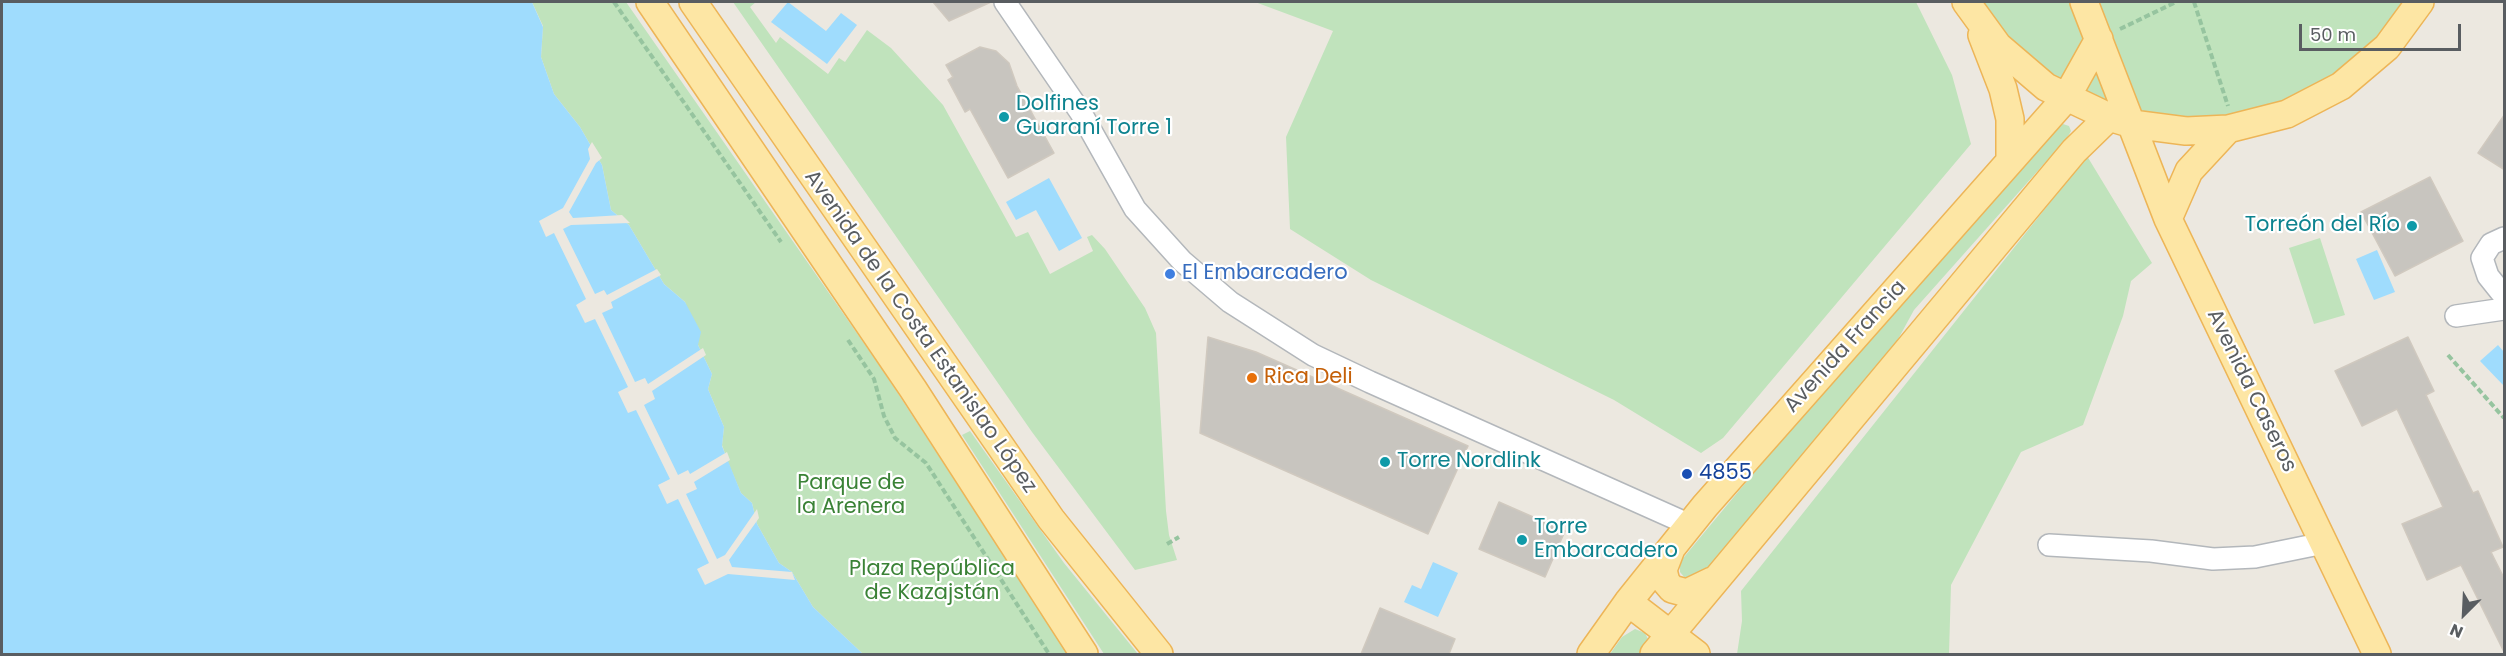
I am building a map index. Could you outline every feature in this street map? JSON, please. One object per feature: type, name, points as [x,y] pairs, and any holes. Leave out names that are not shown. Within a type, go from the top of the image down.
[{"type":"main road","name":"Avenida de la Costa Estanislao López","points":[[650,2],[914,389],[1084,654]]},
{"type":"main road","name":"Avenida de la Costa Estanislao López","points":[[693,2],[1051,519],[1159,654]]},
{"type":"main road","name":"Avenida Caseros","points":[[2084,2],[2099,39],[2120,121],[2377,654]]},
{"type":"main road","points":[[1970,9],[1998,46],[2046,87],[2120,121],[2186,131],[2231,128],[2287,114],[2341,86],[2388,47],[2420,2]]},
{"type":"main road","points":[[1970,9],[2003,88],[2010,119],[2010,159]]},
{"type":"main road","name":"Avenida Francia","points":[[1591,654],[1628,602],[1690,525],[2066,98],[2099,39]]},
{"type":"main road","points":[[1662,644],[2074,151],[2120,121]]},
{"type":"main road","points":[[2168,219],[2189,171],[2231,128]]},
{"type":"main road","points":[[1671,548],[1663,570],[1666,582],[1672,589],[1688,592],[1714,580]]},
{"type":"main road","points":[[1628,602],[1662,644],[1696,654]]},
{"type":"street","points":[[1005,2],[1081,113],[1136,209],[1182,261],[1230,302],[1313,355],[1360,378],[1690,525]]},
{"type":"street","points":[[2505,238],[2491,244],[2482,258],[2488,276],[2505,296]]},
{"type":"street","points":[[2456,316],[2505,309]]},
{"type":"street","points":[[2049,544],[2151,551],[2213,559],[2255,557],[2324,543]]},
{"type":"path","points":[[614,2],[785,248]]},
{"type":"path","points":[[2099,39],[2176,2]]},
{"type":"path","points":[[2194,2],[2231,128]]},
{"type":"path","points":[[842,332],[874,379],[884,416],[895,438],[927,463],[1049,654]]},
{"type":"path","points":[[2448,355],[2505,418]]},
{"type":"path","points":[[1167,544],[1179,537]]},
{"type":"green space","name":"Parque de la Arenera","points":[[532,2],[626,2],[884,372],[1068,654],[863,654],[813,607],[792,572],[779,563],[757,524],[752,503],[741,493],[729,465],[722,445],[724,427],[708,389],[712,374],[698,345],[685,302],[664,284],[629,225],[611,210],[602,165],[580,127],[554,94],[541,57],[543,26]]},
{"type":"green space","points":[[733,2],[756,2],[750,7],[776,43],[780,37],[828,74],[839,58],[845,62],[867,30],[891,48],[943,105],[1016,237],[1028,232],[1050,274],[1093,251],[1087,237],[1092,235],[1105,249],[1145,308],[1156,333],[1166,511],[1169,535],[1177,560],[1135,570],[1032,432]]},
{"type":"green space","points":[[1255,2],[1916,2],[1952,75],[1971,144],[1723,438],[1701,453],[1614,400],[1371,280],[1290,229],[1286,137],[1333,31]]},
{"type":"green space","points":[[1966,2],[2420,2],[2341,86],[2228,129],[2066,98]]},
{"type":"green space","points":[[2063,124],[2069,126],[2071,131],[2067,138],[1914,310],[1891,352],[1706,576],[1686,579],[1680,572],[1680,562],[1708,528],[1872,331],[1902,305],[1991,200],[2056,128]]},
{"type":"green space","points":[[2087,156],[2152,263],[2131,281],[2123,316],[2083,425],[2021,452],[1951,585],[1949,654],[1737,654],[1742,621],[1741,591]]},
{"type":"green space","points":[[2320,238],[2345,315],[2314,324],[2289,248]]},
{"type":"green space","points":[[970,431],[1064,563],[1138,654],[1104,654],[962,435]]},
{"type":"green space","points":[[1635,629],[1645,633],[1649,641],[1643,654],[1610,654],[1622,637]]},
{"type":"water","points":[[2,2],[532,2],[543,27],[541,57],[554,94],[580,127],[602,165],[611,210],[629,225],[664,284],[685,302],[701,332],[698,345],[712,374],[708,389],[724,427],[722,446],[741,493],[752,503],[757,524],[779,563],[792,572],[813,607],[863,654],[2,654]]},
{"type":"water","points":[[788,2],[826,31],[841,13],[857,25],[827,64],[771,22]]},
{"type":"water","points":[[1049,178],[1082,238],[1059,251],[1036,210],[1016,220],[1006,202]]},
{"type":"water","points":[[2377,250],[2395,292],[2374,300],[2356,259]]},
{"type":"water","points":[[2498,345],[2504,352],[2504,386],[2480,361]]},
{"type":"water","points":[[1433,562],[1458,573],[1438,617],[1404,602],[1412,585],[1421,589]]},
{"type":"pier","points":[[592,142],[602,158],[596,163],[569,212],[573,218],[622,215],[630,223],[571,225],[563,229],[595,294],[604,290],[607,295],[657,269],[661,275],[611,302],[613,308],[602,313],[635,382],[645,378],[648,384],[703,348],[706,355],[652,391],[655,399],[644,405],[678,475],[688,470],[690,474],[727,452],[730,460],[694,482],[697,489],[686,494],[717,559],[725,555],[757,509],[759,518],[729,560],[732,567],[792,572],[795,580],[728,574],[705,585],[697,569],[709,563],[678,499],[667,504],[658,485],[670,479],[636,410],[628,413],[618,392],[628,387],[595,319],[585,323],[576,305],[586,299],[554,233],[546,237],[539,221],[563,208],[590,159],[588,149]]},
{"type":"building","points":[[933,2],[991,2],[949,21]]},
{"type":"building","name":"Dolfines Guaraní Torre 1","points":[[980,47],[996,51],[1009,63],[1017,86],[1054,153],[1008,178],[970,109],[965,112],[948,80],[953,77],[946,65]]},
{"type":"building","points":[[2505,114],[2505,170],[2478,153]]},
{"type":"building","name":"Torreón del Río","points":[[2430,177],[2463,241],[2395,276],[2361,212]]},
{"type":"building","points":[[1208,337],[1256,352],[1468,446],[1428,534],[1200,433]]},
{"type":"building","points":[[2408,337],[2434,391],[2426,395],[2473,493],[2478,491],[2503,547],[2491,552],[2505,580],[2505,654],[2461,565],[2427,580],[2402,524],[2443,507],[2397,409],[2362,426],[2335,371]]},
{"type":"building","name":"Torre Embarcadero","points":[[1499,502],[1565,531],[1545,577],[1479,549]]},
{"type":"building","points":[[1380,608],[1455,639],[1449,654],[1361,654]]},
{"type":"place","name":"Dolfines Guaraní Torre 1","points":[[1004,117]]},
{"type":"place","name":"Torreón del Río","points":[[2412,226]]},
{"type":"place","name":"El Embarcadero","points":[[1170,274]]},
{"type":"place","name":"Rica Deli","points":[[1252,378]]},
{"type":"place","name":"Torre Nordlink","points":[[1385,462]]},
{"type":"place","name":"4855","points":[[1687,474]]},
{"type":"place","name":"Torre Embarcadero","points":[[1522,540]]},
{"type":"park label","name":"Plaza República de Kazajstán","points":[[932,582]]}]
